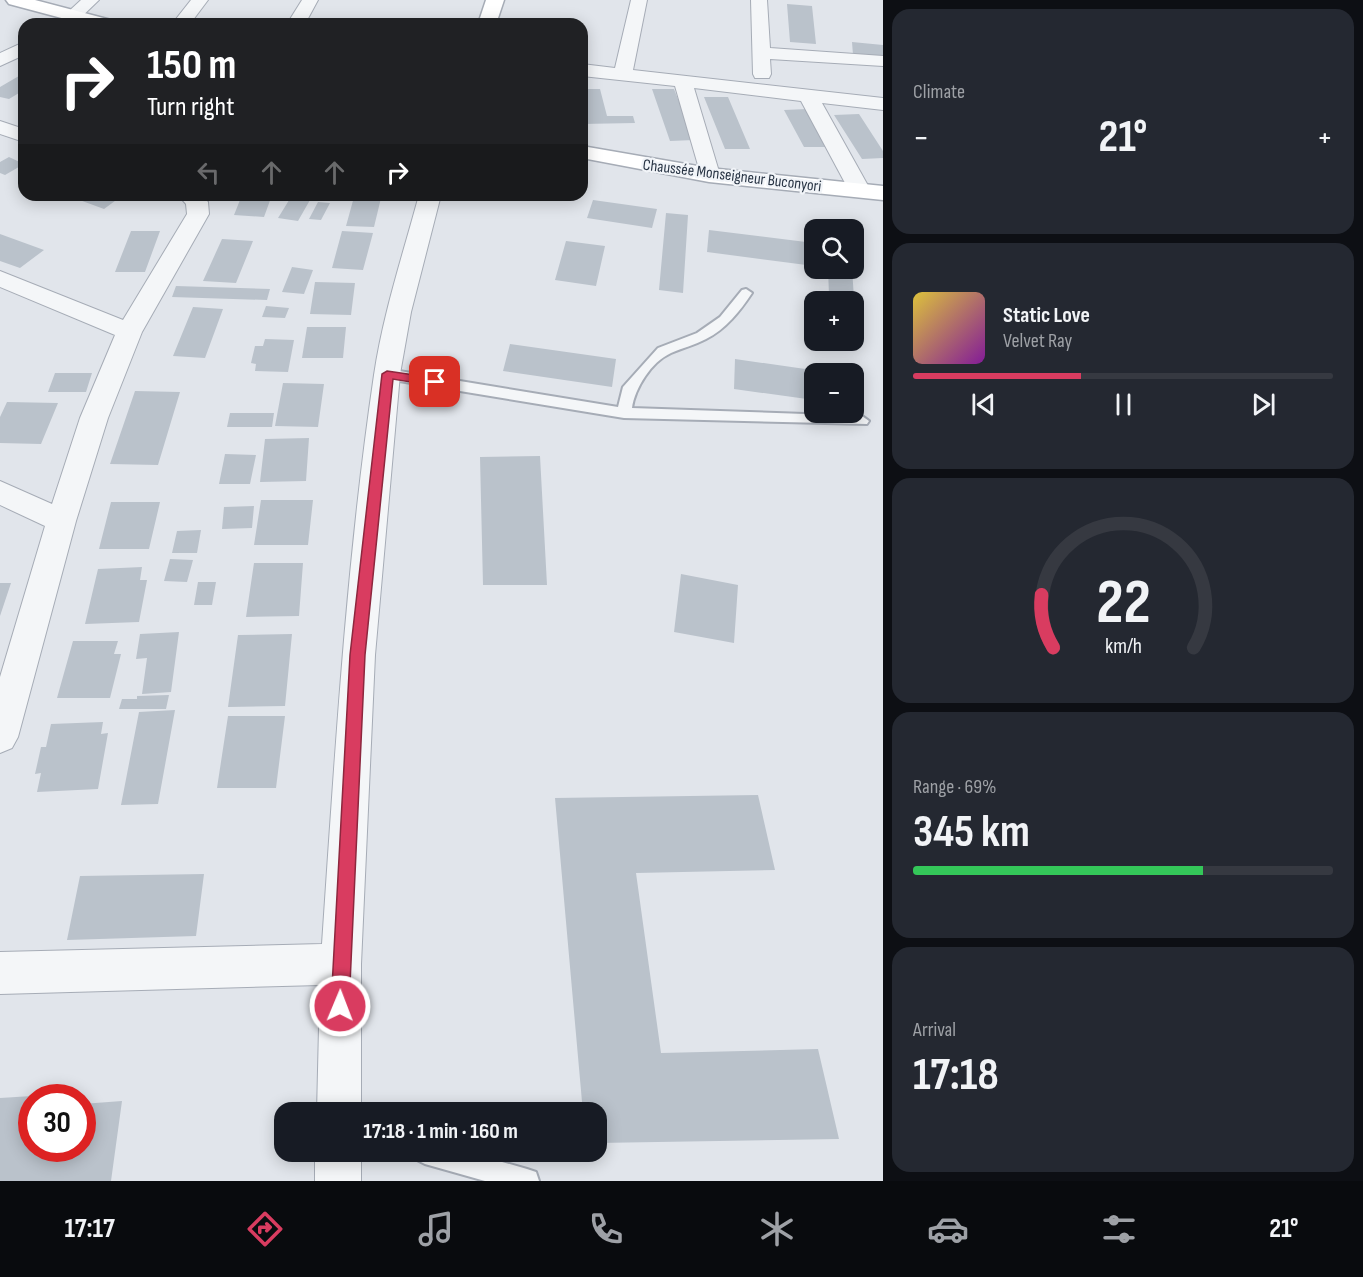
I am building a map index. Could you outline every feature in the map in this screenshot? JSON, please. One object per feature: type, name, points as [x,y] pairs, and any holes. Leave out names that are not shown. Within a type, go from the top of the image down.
[{"type":"street","points":[[15,0],[57,18]]},
{"type":"street","points":[[71,18],[91,0]]},
{"type":"street","points":[[186,18],[200,0]]},
{"type":"street","points":[[300,18],[310,0]]},
{"type":"street","points":[[489,18],[495,0]]},
{"type":"street","points":[[623,74],[639,0]]},
{"type":"street","points":[[759,0],[763,90]]},
{"type":"street","points":[[0,9],[46,18]]},
{"type":"street","points":[[0,61],[18,50]]},
{"type":"street","points":[[761,53],[883,62]]},
{"type":"street","points":[[588,71],[883,104]]},
{"type":"street","points":[[683,81],[709,175]]},
{"type":"street","points":[[808,95],[860,191]]},
{"type":"street","points":[[0,127],[18,134]]},
{"type":"street","name":"Chaussée Monseigneur Buconyori","points":[[588,153],[619,161],[709,175],[883,193]]},
{"type":"street","name":"Chaussée Monseigneur Buconyori","points":[[588,170],[693,190],[883,210]]},
{"type":"street","points":[[0,737],[61,521],[94,418],[129,332],[198,214],[196,201]]},
{"type":"street","points":[[339,1102],[341,964],[358,655],[387,374],[399,312],[428,201]]},
{"type":"street","points":[[0,278],[129,332]]},
{"type":"street","points":[[0,492],[61,521]]},
{"type":"street","points":[[0,973],[341,964]]},
{"type":"street","points":[[338,1162],[338,1181]]},
{"type":"lane","points":[[624,413],[628,390],[663,351],[702,336],[725,320],[746,293]]},
{"type":"lane","points":[[387,374],[624,413],[804,419]]},
{"type":"lane","points":[[460,1162],[527,1181]]},
{"type":"building","points":[[787,4],[812,6],[816,44],[790,42]]},
{"type":"building","points":[[852,42],[883,45],[883,58],[853,55]]},
{"type":"building","points":[[18,76],[18,94],[9,99],[0,97],[0,87]]},
{"type":"building","points":[[588,89],[600,89],[607,116],[633,116],[635,123],[588,124]]},
{"type":"building","points":[[652,89],[674,89],[694,140],[670,141]]},
{"type":"building","points":[[704,97],[728,97],[750,149],[725,149]]},
{"type":"building","points":[[807,109],[829,147],[804,147],[784,110]]},
{"type":"building","points":[[859,114],[883,151],[883,158],[862,159],[834,115]]},
{"type":"building","points":[[9,157],[18,161],[18,167],[5,175],[0,173],[0,162]]},
{"type":"building","points":[[593,200],[657,209],[652,228],[587,218]]},
{"type":"building","points":[[82,201],[115,201],[104,209]]},
{"type":"building","points":[[240,201],[270,201],[264,217],[234,215]]},
{"type":"building","points":[[289,201],[309,201],[298,221],[278,218]]},
{"type":"building","points":[[353,201],[380,201],[374,227],[346,226]]},
{"type":"building","points":[[318,202],[330,203],[321,220],[309,219]]},
{"type":"building","points":[[666,213],[688,215],[683,293],[659,290]]},
{"type":"building","points":[[709,230],[804,242],[804,265],[707,252]]},
{"type":"building","points":[[131,231],[160,231],[145,272],[115,272]]},
{"type":"building","points":[[342,231],[373,233],[363,270],[332,268]]},
{"type":"building","points":[[0,234],[44,250],[20,268],[0,261]]},
{"type":"building","points":[[222,239],[253,241],[236,283],[203,281]]},
{"type":"building","points":[[566,241],[605,246],[596,286],[555,280]]},
{"type":"building","points":[[292,267],[313,270],[304,294],[282,292]]},
{"type":"building","points":[[828,279],[853,279],[853,291],[829,291]]},
{"type":"building","points":[[315,282],[355,283],[351,315],[310,314]]},
{"type":"building","points":[[176,286],[270,289],[267,300],[172,297]]},
{"type":"building","points":[[266,306],[289,308],[285,318],[262,317]]},
{"type":"building","points":[[193,307],[223,309],[205,358],[173,356]]},
{"type":"building","points":[[307,327],[346,327],[343,358],[302,358]]},
{"type":"building","points":[[265,339],[294,340],[288,372],[255,371],[256,364],[251,363],[255,346],[263,346]]},
{"type":"building","points":[[510,344],[616,359],[612,387],[503,371]]},
{"type":"building","points":[[735,359],[804,369],[804,399],[734,389]]},
{"type":"building","points":[[55,373],[92,373],[86,392],[48,392]]},
{"type":"building","points":[[283,383],[324,384],[318,427],[275,426]]},
{"type":"building","points":[[135,391],[180,392],[158,465],[110,464]]},
{"type":"building","points":[[7,402],[58,403],[41,444],[0,443],[0,417]]},
{"type":"building","points":[[230,413],[274,413],[272,427],[227,427]]},
{"type":"building","points":[[309,438],[306,481],[260,482],[265,439]]},
{"type":"building","points":[[225,454],[256,455],[250,484],[219,484]]},
{"type":"building","points":[[540,456],[547,585],[483,585],[480,457]]},
{"type":"building","points":[[261,500],[313,500],[308,545],[254,545]]},
{"type":"building","points":[[111,502],[160,502],[149,549],[99,549]]},
{"type":"building","points":[[254,506],[252,528],[222,529],[224,507]]},
{"type":"building","points":[[201,530],[197,553],[172,553],[177,531]]},
{"type":"building","points":[[170,559],[193,560],[187,582],[164,581]]},
{"type":"building","points":[[254,563],[303,563],[299,616],[246,617]]},
{"type":"building","points":[[142,567],[140,580],[147,580],[139,622],[85,624],[98,569]]},
{"type":"building","points":[[681,574],[738,585],[734,643],[674,632]]},
{"type":"building","points":[[198,582],[216,582],[212,605],[194,605]]},
{"type":"building","points":[[0,583],[11,583],[0,616]]},
{"type":"building","points":[[179,632],[171,692],[142,694],[147,658],[136,659],[140,634]]},
{"type":"building","points":[[292,634],[285,706],[228,707],[238,635]]},
{"type":"building","points":[[73,641],[118,641],[114,654],[121,654],[110,698],[57,698]]},
{"type":"building","points":[[169,695],[166,709],[119,709],[122,699]]},
{"type":"building","points":[[175,710],[158,804],[121,805],[139,712]]},
{"type":"building","points":[[228,716],[285,716],[276,788],[217,788]]},
{"type":"building","points":[[103,722],[101,734],[108,733],[98,789],[37,792],[41,773],[35,774],[41,747],[46,747],[51,724]]},
{"type":"building","points":[[758,795],[775,870],[636,873],[661,1053],[818,1049],[839,1139],[607,1143],[607,1102],[582,1102],[555,798]]},
{"type":"building","points":[[204,874],[196,936],[67,940],[80,876]]},
{"type":"building","points":[[18,1097],[18,1162],[96,1162],[96,1103],[122,1101],[111,1181],[0,1181],[0,1098]]},
{"type":"route","points":[[340,1006],[358,655],[387,374],[435,382]]}]
